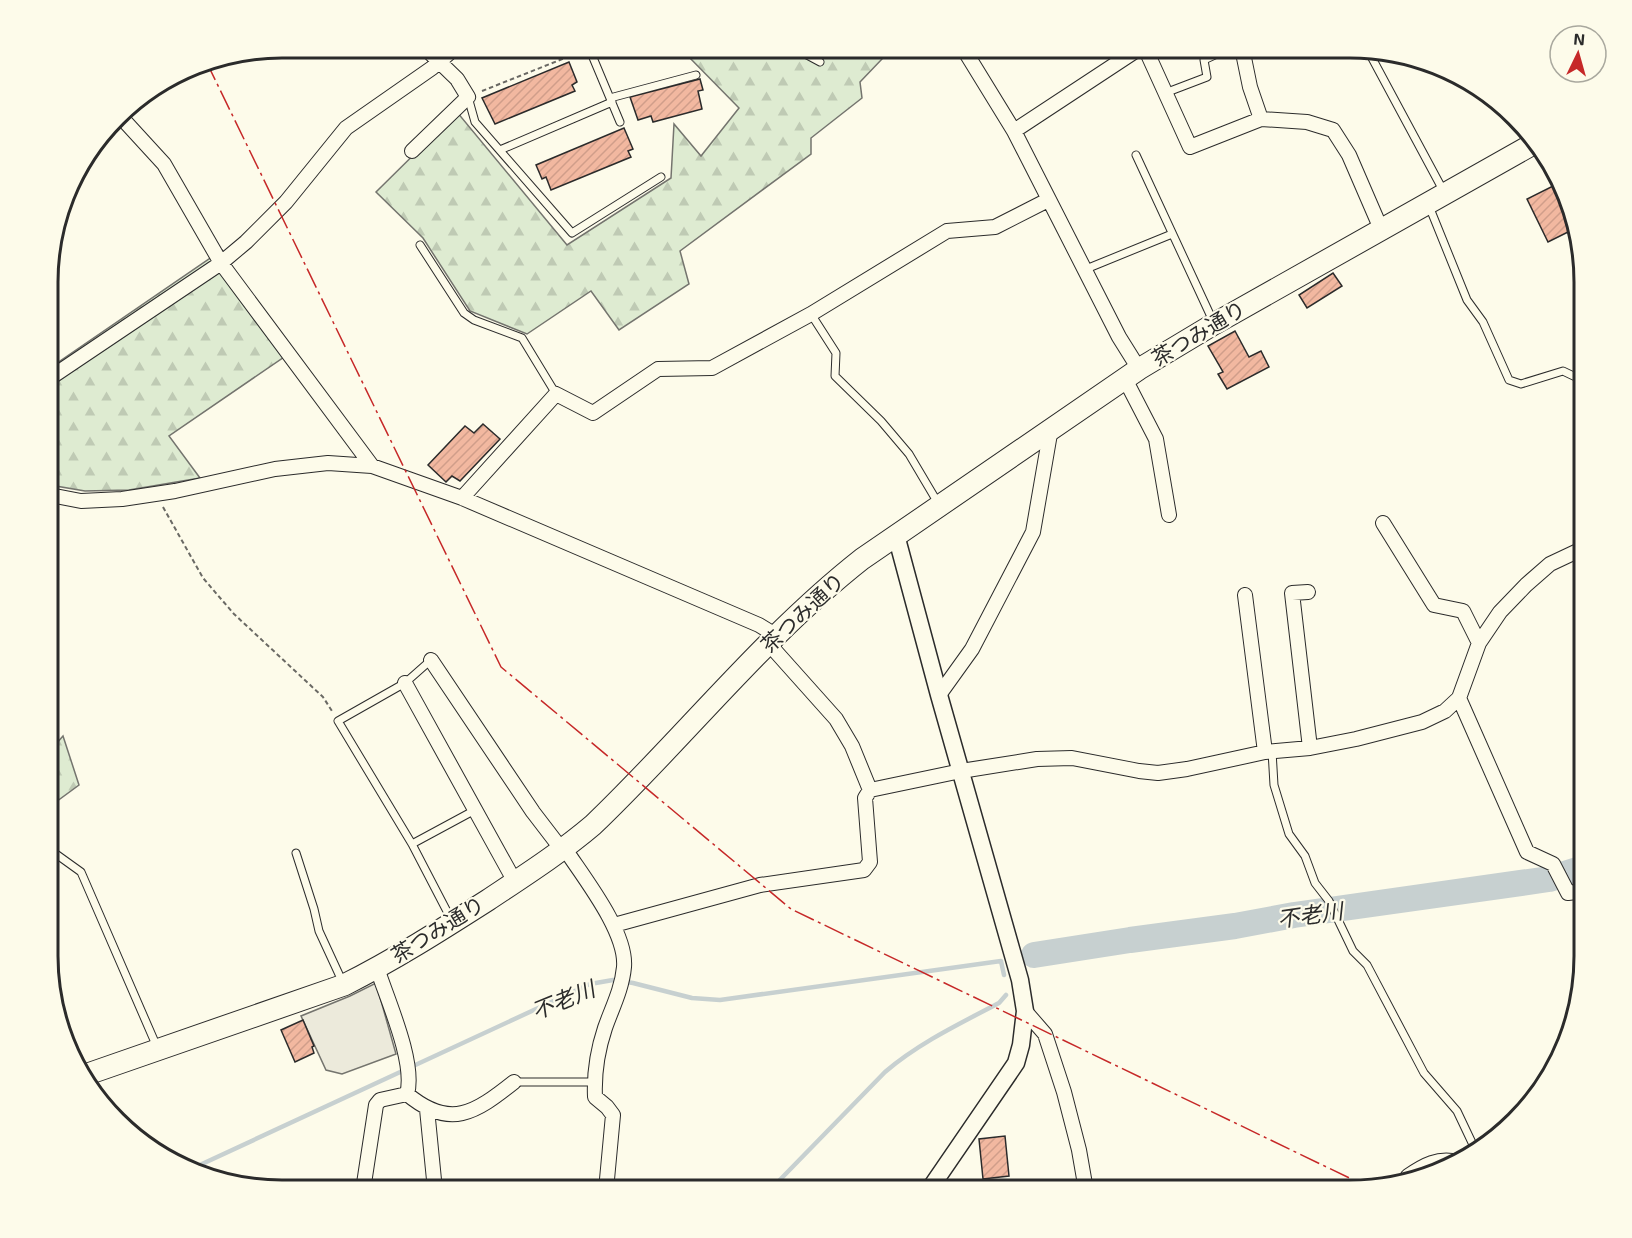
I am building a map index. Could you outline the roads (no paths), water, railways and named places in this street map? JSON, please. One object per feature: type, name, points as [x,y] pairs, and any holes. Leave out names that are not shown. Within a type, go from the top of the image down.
[{"type":"main road","name":"茶つみ通り","points":[[92,1073],[344,985],[453,922],[565,849],[619,800],[773,640],[835,580],[896,535],[1132,374],[1214,324],[1528,147]]},
{"type":"street","points":[[412,151],[468,97],[457,79],[434,58]]},
{"type":"street","points":[[58,373],[221,263],[286,202],[346,128],[443,58]]},
{"type":"street","points":[[969,58],[1014,131],[1119,337],[1156,440],[1169,515]]},
{"type":"street","points":[[1014,131],[1127,58]]},
{"type":"street","points":[[1147,58],[1190,147],[1261,119],[1307,122],[1333,130],[1349,155],[1381,229]]},
{"type":"street","points":[[1244,58],[1250,87],[1261,119]]},
{"type":"street","points":[[126,122],[164,164],[221,263],[372,466]]},
{"type":"street","points":[[462,498],[556,394],[592,413],[658,369],[712,368],[811,314],[947,231],[995,227],[1048,200]]},
{"type":"street","points":[[939,695],[972,649],[1033,532],[1051,428]]},
{"type":"street","points":[[58,497],[81,501],[122,499],[275,469],[328,463],[372,466],[462,498],[759,625],[836,720],[852,746],[870,790]]},
{"type":"street","points":[[1383,523],[1434,605],[1462,611],[1479,643]]},
{"type":"street","points":[[896,535],[1020,980],[1025,1011],[1021,1045],[1016,1063],[937,1180]]},
{"type":"street","points":[[614,925],[760,885],[864,870],[870,862],[865,798],[870,790],[961,771],[1054,758],[1072,758],[1158,773],[1268,751],[1310,748],[1422,722],[1445,711],[1459,698],[1479,643],[1500,612],[1550,564],[1574,553]]},
{"type":"street","points":[[1308,591],[1292,592],[1310,748]]},
{"type":"street","points":[[1245,595],[1268,751]]},
{"type":"street","points":[[432,660],[532,812],[556,842],[565,849],[614,925],[624,965],[620,991],[604,1030],[594,1082],[595,1097],[613,1115],[607,1180]]},
{"type":"street","points":[[405,683],[515,882]]},
{"type":"street","points":[[1459,698],[1527,852],[1553,864],[1568,893],[1574,892]]},
{"type":"street","points":[[377,968],[408,1065],[407,1094]]},
{"type":"street","points":[[1025,1011],[1045,1034],[1064,1092],[1084,1180]]},
{"type":"street","points":[[365,1180],[376,1106],[380,1100],[407,1094],[427,1109],[443,1115],[461,1114],[483,1105],[514,1082]]},
{"type":"street","points":[[427,1109],[434,1180]]},
{"type":"street","points":[[1418,1169],[1425,1164],[1436,1161]]},
{"type":"lane","points":[[593,58],[620,123]]},
{"type":"lane","points":[[813,58],[820,62]]},
{"type":"lane","points":[[1165,93],[1207,77],[1204,60],[1208,58]]},
{"type":"lane","points":[[1373,60],[1437,199],[1467,300],[1483,322],[1509,380],[1521,384],[1563,371],[1574,376]]},
{"type":"lane","points":[[500,150],[611,100],[696,75]]},
{"type":"lane","points":[[468,97],[475,122],[572,233],[661,177]]},
{"type":"lane","points":[[1136,155],[1214,324]]},
{"type":"lane","points":[[1086,269],[1172,234]]},
{"type":"lane","points":[[420,244],[464,313],[474,320],[522,338],[556,394]]},
{"type":"lane","points":[[811,314],[836,353],[835,376],[881,421],[909,454],[939,505]]},
{"type":"lane","points":[[432,660],[405,683],[338,721],[412,844],[453,922]]},
{"type":"lane","points":[[1268,751],[1274,785],[1289,834],[1305,856],[1315,883],[1337,916],[1353,951],[1367,965],[1424,1073],[1457,1111],[1472,1143]]},
{"type":"lane","points":[[412,844],[475,810]]},
{"type":"lane","points":[[296,853],[319,931],[344,985]]},
{"type":"lane","points":[[58,855],[81,872],[158,1050]]},
{"type":"lane","points":[[514,1082],[594,1082]]},
{"type":"waterway","name":"不老川","points":[[1034,955],[1549,879],[1574,871]]},
{"type":"waterway","name":"不老川","points":[[202,1164],[590,984],[613,980],[692,998],[720,1000],[1001,961],[1004,975]]},
{"type":"waterway","points":[[780,1180],[885,1072],[925,1043],[999,1003],[1006,995]]}]
